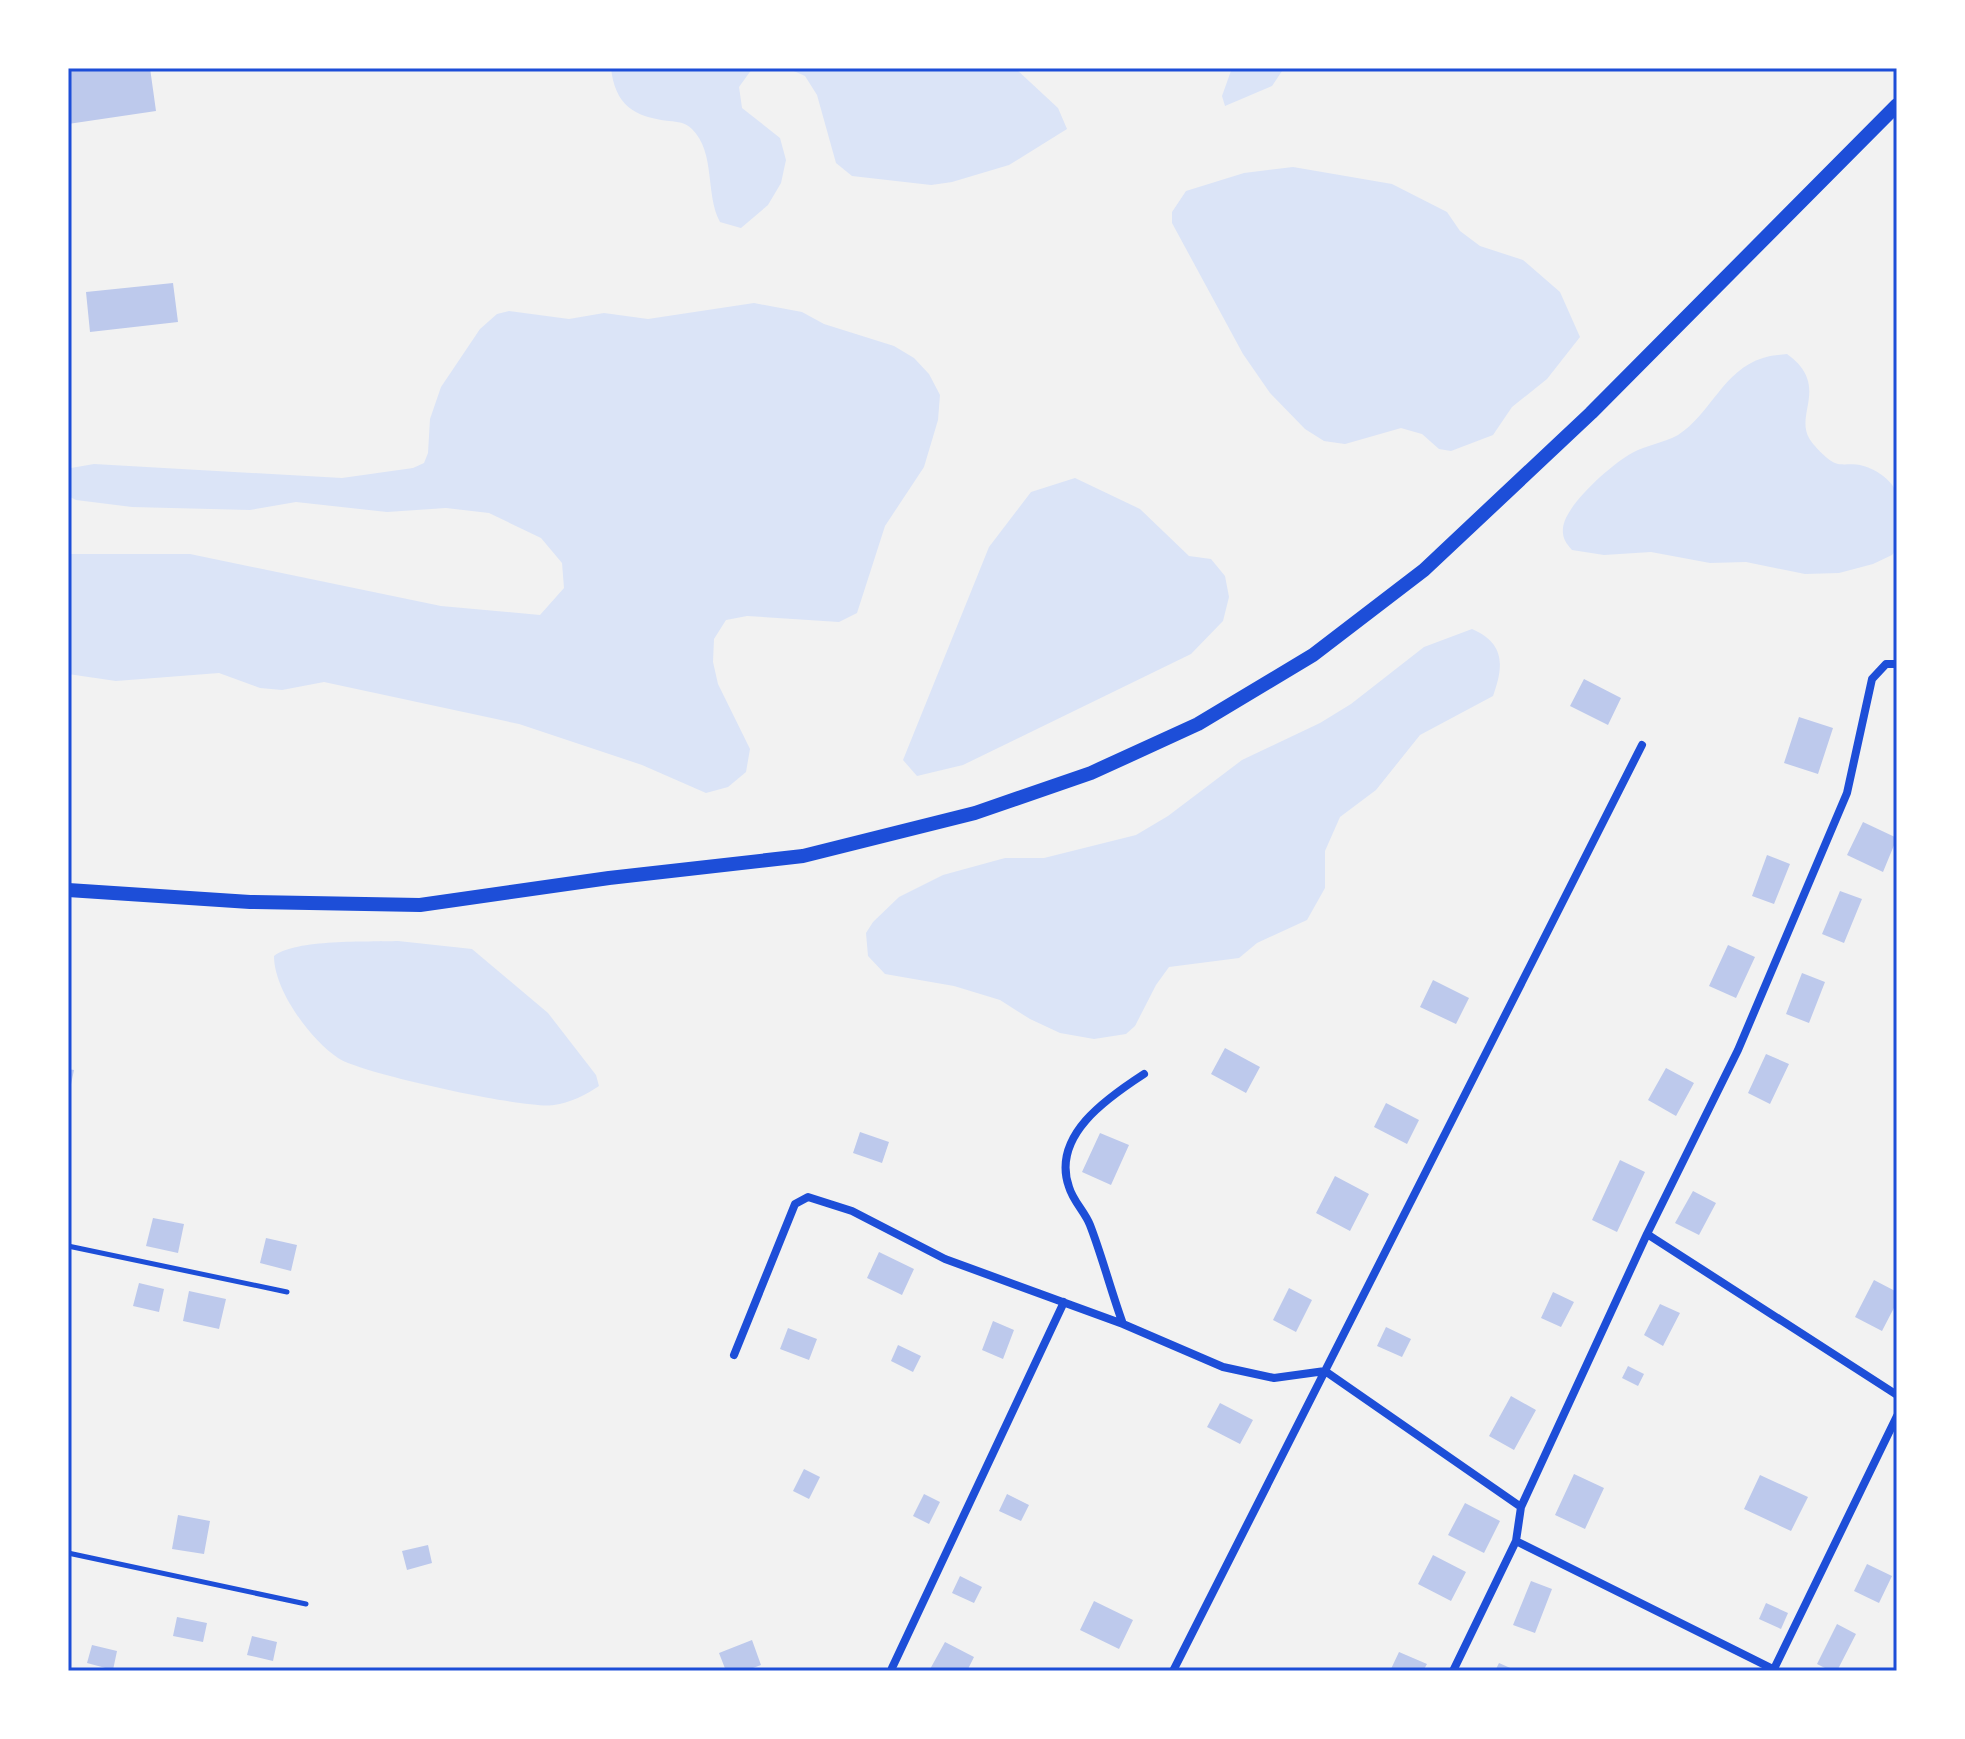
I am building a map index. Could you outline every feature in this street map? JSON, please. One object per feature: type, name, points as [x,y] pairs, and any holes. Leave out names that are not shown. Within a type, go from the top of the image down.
[{"type":"main road","points":[[68,890],[250,902],[420,905],[609,878],[803,856],[975,813],[1091,773],[1198,724],[1313,655],[1424,570],[1591,413],[1897,105]]},
{"type":"street","points":[[1453,1671],[1516,1541],[1521,1507],[1647,1234],[1738,1050],[1847,793],[1872,679],[1886,664],[1897,664]]},
{"type":"street","points":[[1173,1671],[1642,745]]},
{"type":"street","points":[[1123,1324],[1089,1223],[1068,1187],[1065,1160],[1072,1138],[1088,1118],[1113,1094],[1144,1074]]},
{"type":"street","points":[[734,1355],[795,1204],[808,1197],[852,1211],[945,1259],[1123,1324],[1223,1367],[1274,1378],[1325,1371],[1521,1507]]},
{"type":"street","points":[[1647,1234],[1897,1395]]},
{"type":"street","points":[[892,1668],[1064,1302]]},
{"type":"street","points":[[1516,1541],[1775,1671],[1897,1416]]},
{"type":"lane","points":[[68,1246],[287,1292]]},
{"type":"lane","points":[[68,1553],[306,1604]]},
{"type":"shaded area","points":[[611,68],[756,68],[739,87],[742,108],[780,138],[786,160],[781,183],[768,205],[741,228],[720,222],[715,211],[704,150],[692,129],[684,124],[646,116],[628,107],[617,91]]},
{"type":"shaded area","points":[[787,68],[1015,68],[1058,108],[1067,129],[1009,165],[952,182],[931,185],[852,176],[836,163],[817,95],[805,76]]},
{"type":"shaded area","points":[[1232,68],[1284,68],[1272,86],[1225,106],[1222,96]]},
{"type":"shaded area","points":[[1293,167],[1392,184],[1447,212],[1460,231],[1480,246],[1523,260],[1560,292],[1580,337],[1547,379],[1512,407],[1493,435],[1451,451],[1439,449],[1422,434],[1401,428],[1345,444],[1324,441],[1305,429],[1270,393],[1243,354],[1172,223],[1172,212],[1186,191],[1244,173]]},
{"type":"shaded area","points":[[754,303],[802,312],[824,324],[894,346],[914,358],[929,374],[940,395],[938,420],[924,467],[885,526],[857,613],[839,622],[747,616],[726,620],[714,639],[713,662],[718,684],[750,749],[746,772],[728,787],[706,793],[642,765],[519,724],[324,682],[282,690],[260,688],[219,673],[116,681],[68,674],[68,554],[190,554],[441,606],[540,615],[564,588],[562,563],[541,538],[489,513],[446,508],[387,512],[296,502],[250,510],[132,507],[76,500],[68,496],[68,470],[71,468],[94,464],[342,478],[413,468],[424,463],[428,453],[430,419],[441,387],[480,329],[497,314],[509,311],[569,319],[604,313],[648,319]]},
{"type":"shaded area","points":[[1787,354],[1800,365],[1807,377],[1809,398],[1806,428],[1809,438],[1824,456],[1835,463],[1871,469],[1887,479],[1895,489],[1898,499],[1897,549],[1892,555],[1873,564],[1839,573],[1805,574],[1746,562],[1710,563],[1651,552],[1604,555],[1572,550],[1563,535],[1566,519],[1580,497],[1602,476],[1632,453],[1678,435],[1700,416],[1737,372],[1749,364],[1766,357]]},
{"type":"shaded area","points":[[1075,478],[1140,509],[1189,556],[1211,559],[1225,576],[1229,597],[1223,621],[1191,654],[963,765],[917,776],[903,760],[989,547],[1031,492]]},
{"type":"shaded area","points":[[1472,629],[1491,641],[1499,656],[1499,675],[1493,696],[1420,735],[1376,790],[1340,817],[1325,851],[1325,888],[1307,920],[1257,943],[1239,958],[1169,967],[1135,1026],[1126,1034],[1094,1039],[1060,1033],[1000,1000],[954,986],[885,974],[868,956],[866,933],[899,897],[943,875],[1005,858],[1044,858],[1136,835],[1168,816],[1242,760],[1320,723],[1351,704],[1424,647]]},
{"type":"shaded area","points":[[398,941],[472,949],[548,1013],[596,1075],[599,1086],[566,1102],[538,1105],[409,1081],[338,1058],[316,1039],[296,1013],[280,984],[274,956],[315,944]]},
{"type":"building","points":[[68,68],[150,68],[156,111],[68,124]]},
{"type":"building","points":[[173,283],[178,322],[90,332],[86,292]]},
{"type":"building","points":[[1584,679],[1621,698],[1608,725],[1570,706]]},
{"type":"building","points":[[1799,717],[1833,728],[1818,774],[1784,763]]},
{"type":"building","points":[[1863,822],[1897,838],[1883,872],[1847,855]]},
{"type":"building","points":[[1767,855],[1790,864],[1774,904],[1752,896]]},
{"type":"building","points":[[1840,891],[1862,899],[1844,943],[1822,934]]},
{"type":"building","points":[[1728,945],[1755,957],[1736,998],[1709,986]]},
{"type":"building","points":[[1802,973],[1825,982],[1809,1023],[1786,1014]]},
{"type":"building","points":[[1433,980],[1469,998],[1456,1024],[1420,1007]]},
{"type":"building","points":[[1225,1048],[1260,1067],[1246,1093],[1211,1074]]},
{"type":"building","points":[[1766,1054],[1789,1064],[1770,1104],[1748,1093]]},
{"type":"building","points":[[1666,1068],[1694,1083],[1676,1116],[1648,1100]]},
{"type":"building","points":[[68,1069],[74,1070],[69,1094],[68,1094]]},
{"type":"building","points":[[1386,1103],[1419,1120],[1407,1144],[1374,1127]]},
{"type":"building","points":[[860,1132],[889,1142],[882,1163],[853,1153]]},
{"type":"building","points":[[1100,1133],[1129,1145],[1111,1185],[1082,1172]]},
{"type":"building","points":[[1620,1160],[1645,1172],[1617,1232],[1592,1220]]},
{"type":"building","points":[[1335,1176],[1369,1194],[1350,1231],[1316,1213]]},
{"type":"building","points":[[1693,1191],[1716,1203],[1699,1235],[1675,1223]]},
{"type":"building","points":[[153,1218],[184,1224],[178,1253],[146,1246]]},
{"type":"building","points":[[266,1238],[297,1245],[291,1271],[260,1263]]},
{"type":"building","points":[[879,1252],[914,1269],[902,1295],[867,1278]]},
{"type":"building","points":[[1874,1280],[1897,1292],[1897,1302],[1882,1331],[1855,1317]]},
{"type":"building","points":[[139,1283],[164,1289],[159,1312],[133,1306]]},
{"type":"building","points":[[1289,1288],[1312,1300],[1296,1332],[1273,1320]]},
{"type":"building","points":[[189,1291],[226,1299],[219,1329],[183,1321]]},
{"type":"building","points":[[1553,1292],[1574,1302],[1561,1327],[1541,1318]]},
{"type":"building","points":[[1660,1304],[1680,1313],[1663,1346],[1644,1335]]},
{"type":"building","points":[[993,1321],[1014,1330],[1003,1359],[982,1350]]},
{"type":"building","points":[[1386,1327],[1411,1339],[1402,1357],[1377,1346]]},
{"type":"building","points":[[788,1328],[817,1339],[809,1360],[780,1349]]},
{"type":"building","points":[[898,1345],[921,1356],[913,1372],[891,1361]]},
{"type":"building","points":[[1628,1366],[1644,1374],[1638,1386],[1622,1378]]},
{"type":"building","points":[[1511,1396],[1536,1410],[1514,1450],[1489,1436]]},
{"type":"building","points":[[1220,1403],[1253,1420],[1240,1444],[1207,1427]]},
{"type":"building","points":[[804,1469],[820,1477],[809,1499],[793,1491]]},
{"type":"building","points":[[1574,1474],[1604,1488],[1585,1529],[1555,1515]]},
{"type":"building","points":[[1760,1475],[1808,1497],[1791,1531],[1744,1509]]},
{"type":"building","points":[[924,1494],[940,1502],[929,1524],[913,1516]]},
{"type":"building","points":[[1007,1494],[1029,1505],[1021,1521],[999,1511]]},
{"type":"building","points":[[1465,1503],[1500,1521],[1484,1553],[1448,1535]]},
{"type":"building","points":[[178,1515],[210,1521],[204,1554],[172,1549]]},
{"type":"building","points":[[428,1545],[432,1563],[407,1570],[402,1551]]},
{"type":"building","points":[[1433,1555],[1466,1572],[1451,1601],[1418,1584]]},
{"type":"building","points":[[1867,1564],[1892,1576],[1879,1603],[1854,1591]]},
{"type":"building","points":[[960,1576],[982,1587],[974,1603],[952,1593]]},
{"type":"building","points":[[1531,1581],[1552,1589],[1535,1633],[1513,1625]]},
{"type":"building","points":[[1094,1601],[1133,1620],[1119,1649],[1080,1630]]},
{"type":"building","points":[[1766,1603],[1788,1613],[1781,1629],[1759,1619]]},
{"type":"building","points":[[177,1617],[207,1623],[203,1642],[173,1636]]},
{"type":"building","points":[[1837,1624],[1856,1634],[1837,1671],[1831,1671],[1817,1664]]},
{"type":"building","points":[[252,1636],[277,1642],[273,1661],[247,1655]]},
{"type":"building","points":[[752,1640],[761,1665],[745,1671],[726,1671],[719,1653]]},
{"type":"building","points":[[945,1642],[974,1657],[967,1671],[929,1671]]},
{"type":"building","points":[[92,1645],[117,1651],[113,1670],[87,1663]]},
{"type":"building","points":[[1399,1652],[1427,1664],[1423,1671],[1390,1671]]},
{"type":"building","points":[[1499,1663],[1517,1671],[1495,1671]]}]
